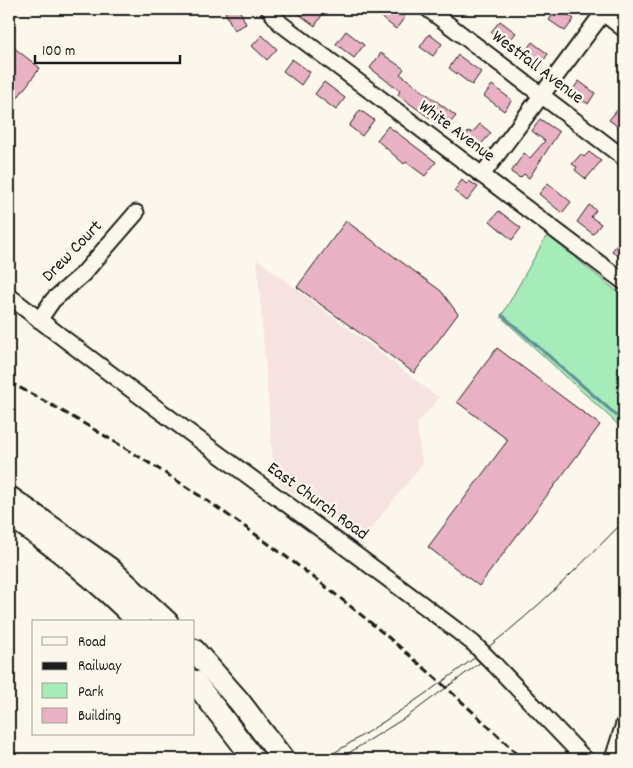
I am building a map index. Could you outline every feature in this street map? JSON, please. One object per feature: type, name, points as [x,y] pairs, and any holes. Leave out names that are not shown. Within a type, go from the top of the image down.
[{"type":"highway","points":[[9,497],[109,568],[165,620]]},
{"type":"highway","points":[[9,516],[35,532],[92,578],[137,620]]},
{"type":"highway","points":[[195,651],[239,702],[279,754]]},
{"type":"highway","points":[[195,682],[254,759]]},
{"type":"street","name":"White Avenue","points":[[269,9],[280,23],[624,282]]},
{"type":"street","name":"Westfall Avenue","points":[[428,9],[624,158]]},
{"type":"street","points":[[482,175],[602,10],[624,29]]},
{"type":"street","name":"Drew Court","points":[[39,320],[53,300],[83,274],[136,212]]},
{"type":"street","name":"East Church Road","points":[[9,296],[363,558],[473,643],[585,759]]},
{"type":"street","points":[[613,759],[624,724]]},
{"type":"shaded area","points":[[257,259],[439,398],[417,424],[422,464],[366,535],[357,538],[280,484],[273,463]]},
{"type":"green space","points":[[547,235],[624,297],[624,430],[501,317]]},
{"type":"building","points":[[239,9],[246,24],[234,30],[225,12]]},
{"type":"building","points":[[292,9],[313,9],[322,15],[315,26]]},
{"type":"building","points":[[388,9],[394,9],[405,17],[396,29],[381,17]]},
{"type":"building","points":[[557,9],[560,9],[574,19],[565,31],[549,20]]},
{"type":"building","points":[[500,21],[516,33],[506,45],[491,32]]},
{"type":"building","points":[[346,31],[364,45],[354,58],[336,44]]},
{"type":"building","points":[[429,34],[442,44],[433,56],[420,47]]},
{"type":"building","points":[[262,35],[277,49],[267,60],[252,46]]},
{"type":"building","points":[[532,42],[548,54],[538,68],[522,56]]},
{"type":"building","points":[[9,44],[40,68],[9,109]]},
{"type":"building","points":[[381,53],[404,69],[400,74],[456,116],[445,129],[398,95],[400,91],[370,68]]},
{"type":"building","points":[[458,55],[481,72],[472,85],[449,68]]},
{"type":"building","points":[[292,59],[310,72],[301,85],[283,71]]},
{"type":"building","points":[[579,81],[595,93],[588,104],[571,92]]},
{"type":"building","points":[[324,82],[345,98],[336,110],[315,94]]},
{"type":"building","points":[[492,85],[512,100],[504,111],[484,96]]},
{"type":"building","points":[[619,108],[624,112],[624,131],[609,120]]},
{"type":"building","points":[[360,110],[374,120],[362,136],[349,126]]},
{"type":"building","points":[[540,119],[559,132],[529,178],[524,174],[520,178],[511,172],[524,153],[530,158],[545,141],[532,131]]},
{"type":"building","points":[[480,124],[491,133],[476,150],[462,139],[469,131],[472,133]]},
{"type":"building","points":[[388,126],[436,162],[425,176],[406,162],[404,164],[377,140]]},
{"type":"building","points":[[589,152],[601,161],[586,179],[575,170],[577,167],[572,164],[581,154],[584,157]]},
{"type":"building","points":[[462,180],[466,184],[469,181],[478,187],[467,201],[454,191]]},
{"type":"building","points":[[548,183],[571,202],[562,213],[539,194]]},
{"type":"building","points":[[589,205],[596,210],[591,217],[601,224],[593,234],[577,222]]},
{"type":"building","points":[[499,211],[521,228],[512,240],[490,221]]},
{"type":"building","points":[[346,221],[441,291],[458,314],[414,373],[297,287]]},
{"type":"building","points":[[624,236],[624,260],[612,251]]},
{"type":"building","points":[[497,348],[600,425],[479,586],[428,547],[508,440],[457,402]]},
{"type":"waterway","points":[[502,315],[624,422]]},
{"type":"tram line","points":[[324,759],[409,705],[491,645],[543,601],[624,521]]},
{"type":"tram line","points":[[339,759],[408,716],[489,656]]},
{"type":"railway","points":[[9,382],[148,462],[279,552],[343,600],[404,651],[522,759]]}]
